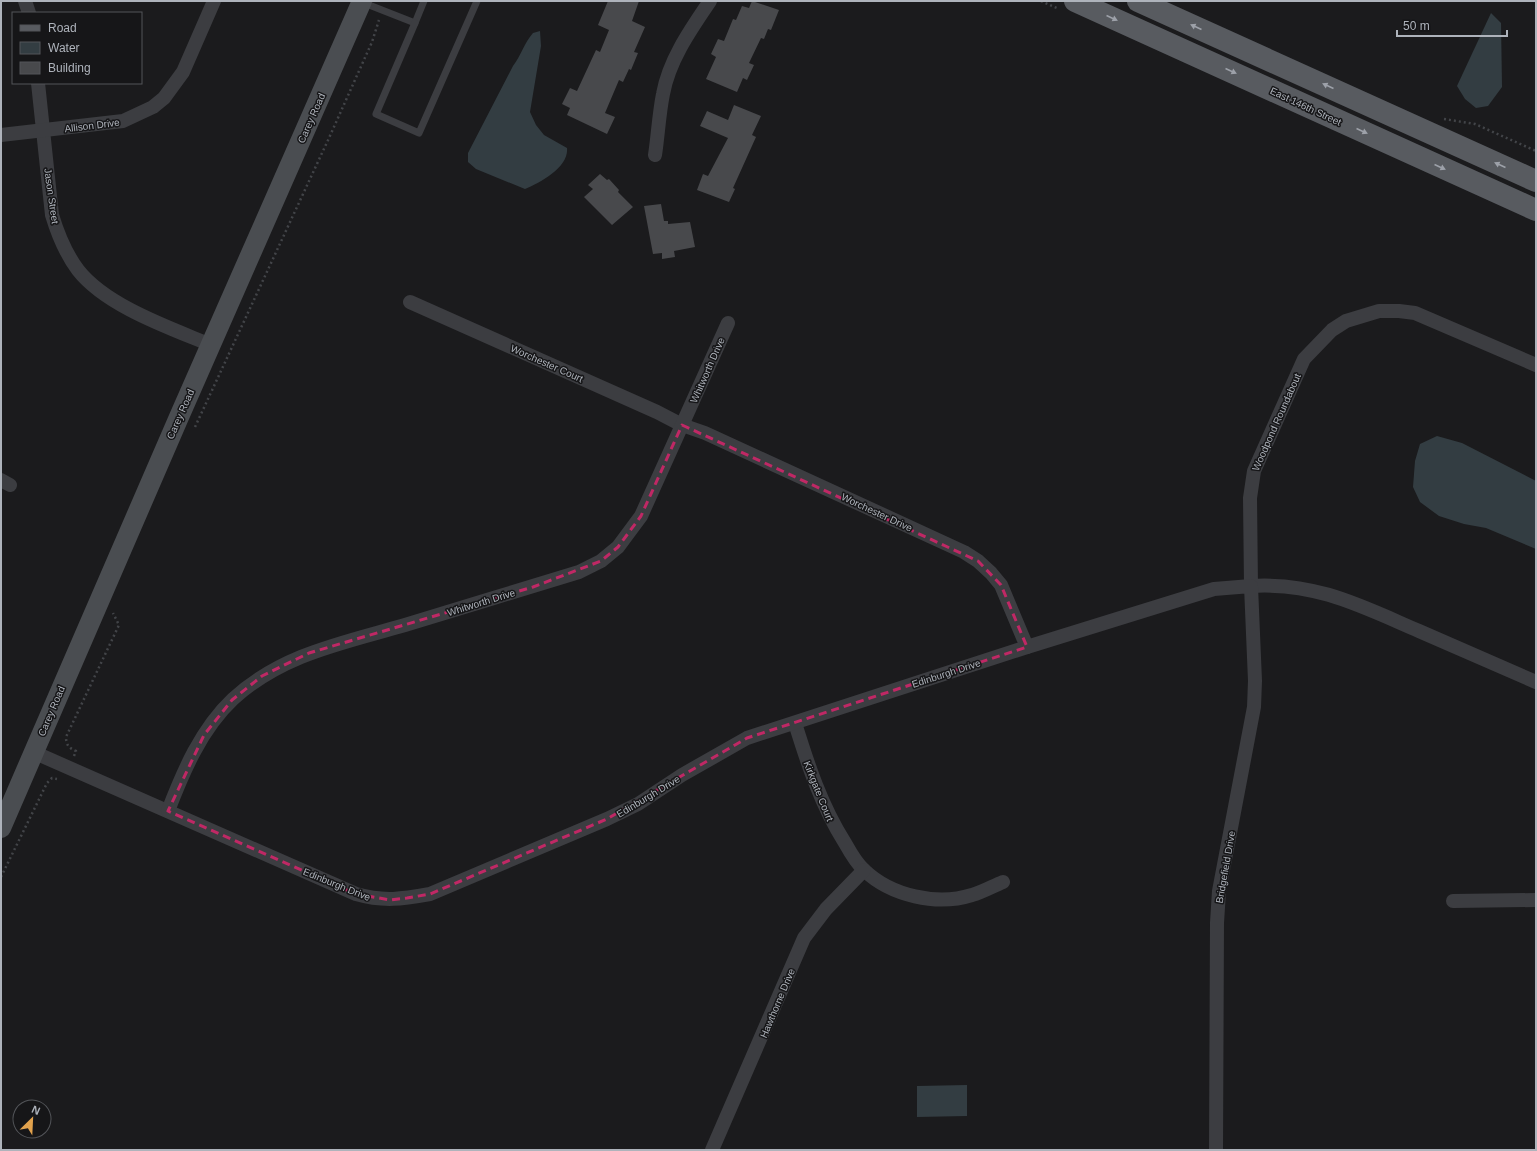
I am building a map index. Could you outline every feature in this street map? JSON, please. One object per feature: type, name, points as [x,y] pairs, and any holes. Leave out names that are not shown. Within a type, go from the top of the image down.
[{"type":"main road","name":"East 146th Street","points":[[1076,1],[1536,210]]},
{"type":"main road","points":[[1138,1],[1536,181]]},
{"type":"street","points":[[25,1],[29,12]]},
{"type":"street","name":"Allison Drive","points":[[1,135],[123,121],[139,115],[153,107],[164,98],[183,72],[214,1]]},
{"type":"street","name":"Carey Road","points":[[1,828],[362,1]]},
{"type":"street","points":[[655,155],[663,93],[674,61],[689,31],[710,1]]},
{"type":"street","name":"Jason Street","points":[[38,84],[52,215],[64,247],[79,271],[91,284],[107,297],[138,313],[211,345]]},
{"type":"street","name":"Worchester Court","points":[[410,302],[657,412],[682,425]]},
{"type":"street","name":"Woodpond Roundabout","points":[[1251,586],[1250,498],[1254,472],[1304,358],[1332,330],[1346,321],[1379,312],[1415,313],[1536,365]]},
{"type":"street","name":"Whitworth Drive","points":[[168,811],[192,756],[204,735],[232,700],[262,676],[309,653],[579,572],[601,561],[618,547],[641,516],[728,323]]},
{"type":"street","name":"Worchester Drive","points":[[682,425],[705,434],[964,552],[978,561],[1001,585],[1027,647]]},
{"type":"street","points":[[1251,586],[1297,586],[1348,600],[1536,682]]},
{"type":"street","name":"Edinburgh Drive","points":[[33,752],[356,894],[374,899],[390,900],[407,898],[430,894],[607,820],[638,804],[682,775],[747,738],[1027,647],[1214,589],[1251,586]]},
{"type":"street","name":"Bridgefield Drive","points":[[1216,1150],[1216,923],[1219,892],[1254,707],[1255,681],[1251,586]]},
{"type":"street","name":"Kirkgate Court","points":[[795,723],[809,770],[830,820],[864,870],[893,889],[932,899],[958,898],[972,895],[1003,882]]},
{"type":"street","name":"Hawthorne Drive","points":[[712,1150],[804,938],[826,909],[864,870]]},
{"type":"street","points":[[1453,901],[1536,900]]},
{"type":"lane","points":[[362,1],[383,11],[415,22]]},
{"type":"lane","points":[[424,1],[376,114],[419,133],[477,1]]},
{"type":"path","points":[[192,434],[329,138],[372,42],[383,11]]},
{"type":"path","points":[[1438,119],[1468,121],[1536,151]]},
{"type":"path","points":[[1,877],[46,783],[52,778],[64,780],[70,768],[76,751],[70,748],[66,743],[66,736],[119,625],[111,609]]},
{"type":"highlighted area","points":[[682,425],[978,561],[1001,585],[1027,647],[747,738],[607,819],[430,894],[390,900],[356,894],[168,811],[204,735],[232,700],[262,676],[309,653],[533,587],[601,561],[618,547],[641,516]]},
{"type":"water","points":[[1491,13],[1501,23],[1502,87],[1488,106],[1476,108],[1465,99],[1457,86]]},
{"type":"water","points":[[540,31],[541,46],[530,112],[536,125],[544,135],[567,148],[564,161],[553,173],[525,189],[476,169],[468,162],[468,153],[527,41],[533,33]]},
{"type":"water","points":[[1437,436],[1462,443],[1536,481],[1536,549],[1486,528],[1464,524],[1439,516],[1420,502],[1413,487],[1415,461],[1420,444]]},
{"type":"water","points":[[967,1085],[967,1116],[917,1117],[917,1086]]},
{"type":"building","points":[[608,1],[639,1],[632,21],[645,27],[634,52],[638,53],[631,70],[629,69],[623,82],[619,80],[605,113],[615,117],[607,134],[567,115],[570,108],[562,104],[570,88],[577,91],[596,50],[600,52],[609,30],[598,25]]},
{"type":"building","points":[[752,1],[779,10],[771,30],[768,29],[764,39],[761,38],[749,63],[754,65],[747,80],[743,78],[737,92],[706,79],[716,57],[711,54],[718,39],[724,41],[733,19],[736,20],[742,6],[749,8]]},
{"type":"building","points":[[734,105],[761,116],[752,135],[756,137],[733,188],[735,189],[729,202],[697,190],[703,174],[708,176],[728,138],[700,126],[707,111],[728,120]]},
{"type":"building","points":[[600,174],[607,180],[609,179],[619,190],[618,192],[633,207],[612,225],[584,197],[593,189],[588,185]]},
{"type":"building","points":[[661,204],[664,221],[668,221],[668,224],[690,222],[695,247],[674,251],[675,257],[662,259],[662,253],[653,254],[644,206]]}]
